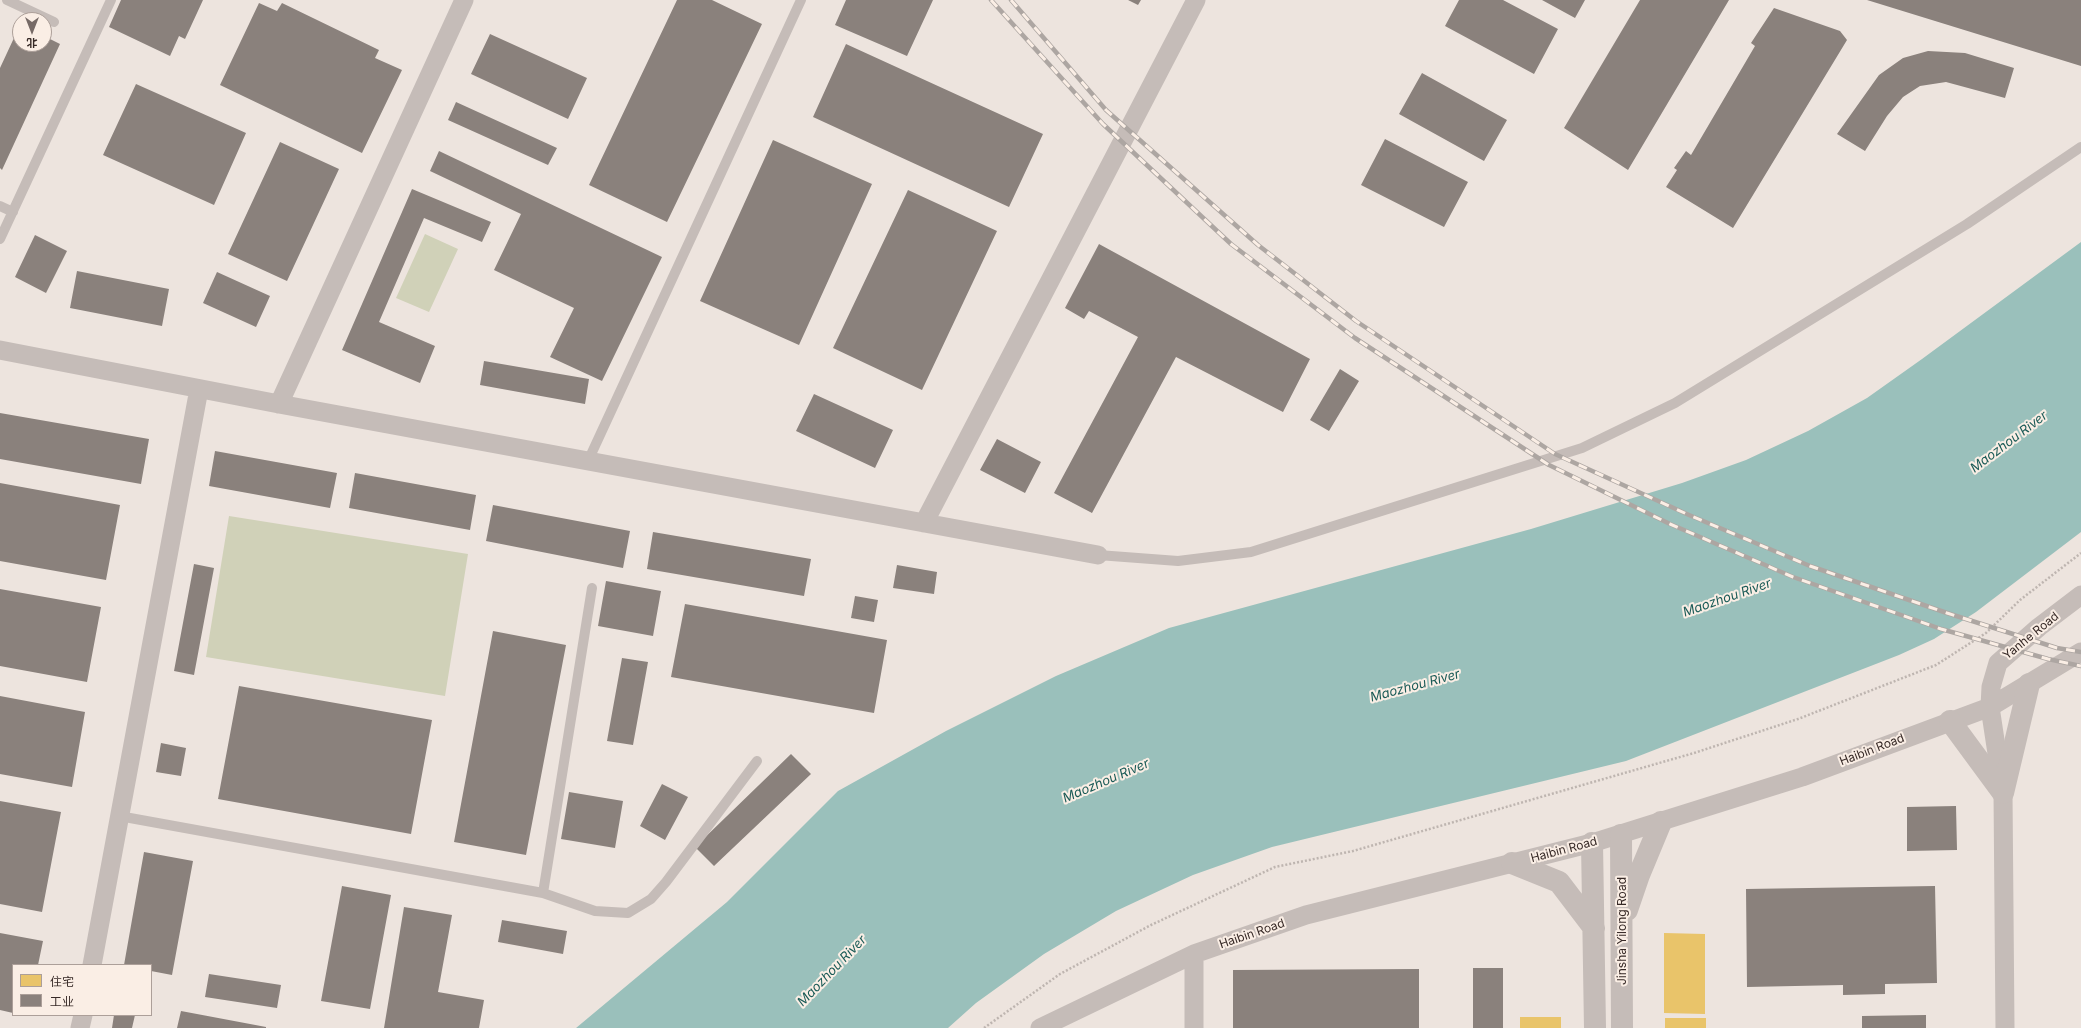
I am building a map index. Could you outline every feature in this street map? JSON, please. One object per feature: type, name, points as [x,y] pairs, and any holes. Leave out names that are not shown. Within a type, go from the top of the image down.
[{"type":"street","points":[[279,404],[464,0]]},
{"type":"street","points":[[924,523],[1196,0]]},
{"type":"street","points":[[0,350],[279,404],[1098,555]]},
{"type":"street","points":[[92,964],[199,389]]},
{"type":"street","name":"Yanhe Road","points":[[2005,1028],[2002,793],[1990,707],[1991,687],[1998,663],[2039,627],[2081,596]]},
{"type":"street","name":"Haibin Road","points":[[1040,1028],[1194,954],[1306,915],[1621,835],[1802,776],[1990,707],[2081,652]]},
{"type":"street","points":[[2002,793],[2029,684]]},
{"type":"street","points":[[1950,721],[2002,793]]},
{"type":"street","points":[[1622,928],[1639,875],[1661,822]]},
{"type":"street","name":"Jinsha Yilong Road","points":[[1621,835],[1622,1028]]},
{"type":"street","points":[[1592,843],[1596,1028]]},
{"type":"street","points":[[1512,863],[1559,882],[1594,928]]},
{"type":"street","points":[[1194,954],[1194,1028]]},
{"type":"street","points":[[80,1028],[83,1016]]},
{"type":"lane","points":[[7,0],[54,22]]},
{"type":"lane","points":[[0,239],[111,0]]},
{"type":"lane","points":[[588,461],[801,0]]},
{"type":"lane","points":[[1098,555],[1178,561],[1251,552],[1582,448],[1681,399],[1968,224],[2081,147]]},
{"type":"lane","points":[[0,206],[13,212]]},
{"type":"lane","points":[[543,893],[592,588]]},
{"type":"lane","points":[[119,816],[543,893],[595,911],[628,913],[651,899],[666,882],[757,761]]},
{"type":"path","points":[[984,1028],[1060,974],[1151,925],[1275,867],[1353,851],[1694,754],[1798,719],[1936,665],[1986,633],[2020,600],[2081,553]]},
{"type":"green space","points":[[425,234],[458,249],[429,312],[396,298]]},
{"type":"green space","points":[[229,516],[468,554],[445,696],[206,657]]},
{"type":"water","name":"Maozhou River","points":[[2081,242],[2081,532],[1976,612],[1934,639],[1899,655],[1626,761],[1272,847],[1193,875],[1116,911],[1044,954],[976,1003],[948,1028],[576,1028],[727,902],[838,791],[946,731],[1056,676],[1169,628],[1531,529],[1682,483],[1746,460],[1808,431],[1867,398]]},
{"type":"building: 住宅","points":[[1664,933],[1705,934],[1705,1014],[1664,1013]]},
{"type":"building: 住宅","points":[[1520,1017],[1561,1017],[1561,1028],[1520,1028]]},
{"type":"building: 住宅","points":[[1665,1018],[1706,1018],[1706,1028],[1665,1028]]},
{"type":"building: 工业","points":[[121,0],[203,0],[185,39],[179,36],[170,56],[109,27]]},
{"type":"building: 工业","points":[[677,0],[712,0],[762,24],[667,222],[589,185]]},
{"type":"building: 工业","points":[[846,0],[933,0],[907,56],[835,25]]},
{"type":"building: 工业","points":[[1128,0],[1141,0],[1138,5]]},
{"type":"building: 工业","points":[[1459,0],[1503,0],[1558,29],[1534,74],[1445,26]]},
{"type":"building: 工业","points":[[1542,0],[1585,0],[1575,18]]},
{"type":"building: 工业","points":[[1640,0],[1729,0],[1628,170],[1564,128]]},
{"type":"building: 工业","points":[[1867,0],[2081,0],[2081,66]]},
{"type":"building: 工业","points":[[259,3],[277,11],[282,3],[379,50],[375,58],[402,70],[362,153],[220,85]]},
{"type":"building: 工业","points":[[1774,8],[1840,31],[1847,40],[1733,228],[1666,187],[1677,170],[1674,168],[1686,151],[1691,155],[1755,46],[1751,43]]},
{"type":"building: 工业","points":[[490,34],[587,78],[568,119],[471,74]]},
{"type":"building: 工业","points":[[52,40],[60,44],[2,170],[0,168],[0,68],[12,42],[12,52],[52,52]]},
{"type":"building: 工业","points":[[846,44],[1043,134],[1009,207],[813,117]]},
{"type":"building: 工业","points":[[1928,51],[1965,53],[2014,68],[2005,98],[1946,82],[1920,86],[1903,97],[1887,116],[1865,151],[1837,134],[1879,75],[1903,58]]},
{"type":"building: 工业","points":[[1422,73],[1507,120],[1484,161],[1399,114]]},
{"type":"building: 工业","points":[[136,84],[246,133],[214,205],[103,155]]},
{"type":"building: 工业","points":[[456,102],[557,148],[548,165],[448,120]]},
{"type":"building: 工业","points":[[1385,139],[1468,182],[1444,227],[1361,185]]},
{"type":"building: 工业","points":[[773,140],[872,184],[799,345],[700,301]]},
{"type":"building: 工业","points":[[280,142],[339,169],[287,281],[228,254]]},
{"type":"building: 工业","points":[[439,151],[662,257],[602,381],[550,357],[574,308],[494,270],[521,214],[430,171]]},
{"type":"building: 工业","points":[[412,189],[491,222],[482,242],[424,218],[379,322],[435,346],[420,383],[342,350]]},
{"type":"building: 工业","points":[[908,190],[997,231],[922,390],[833,348]]},
{"type":"building: 工业","points":[[35,235],[67,251],[46,293],[15,277]]},
{"type":"building: 工业","points":[[1099,244],[1310,359],[1283,412],[1176,357],[1092,513],[1054,493],[1138,337],[1089,311],[1084,319],[1065,308]]},
{"type":"building: 工业","points":[[77,271],[169,289],[162,326],[70,308]]},
{"type":"building: 工业","points":[[217,272],[270,296],[256,327],[203,303]]},
{"type":"building: 工业","points":[[484,361],[589,379],[585,404],[480,385]]},
{"type":"building: 工业","points":[[1340,369],[1359,381],[1329,431],[1310,420]]},
{"type":"building: 工业","points":[[814,394],[893,430],[875,468],[796,431]]},
{"type":"building: 工业","points":[[0,413],[149,439],[141,484],[0,459]]},
{"type":"building: 工业","points":[[997,439],[1041,462],[1025,493],[980,470]]},
{"type":"building: 工业","points":[[215,451],[337,473],[330,508],[209,486]]},
{"type":"building: 工业","points":[[355,473],[476,495],[470,530],[349,508]]},
{"type":"building: 工业","points":[[0,483],[120,505],[106,580],[0,561]]},
{"type":"building: 工业","points":[[493,505],[630,531],[623,568],[486,541]]},
{"type":"building: 工业","points":[[653,532],[811,559],[804,596],[647,569]]},
{"type":"building: 工业","points":[[194,564],[214,568],[194,675],[174,671]]},
{"type":"building: 工业","points":[[897,565],[937,572],[934,594],[893,588]]},
{"type":"building: 工业","points":[[606,581],[661,591],[653,636],[598,626]]},
{"type":"building: 工业","points":[[0,589],[101,607],[87,682],[0,666]]},
{"type":"building: 工业","points":[[855,596],[878,600],[874,622],[851,618]]},
{"type":"building: 工业","points":[[685,604],[887,640],[874,713],[671,677]]},
{"type":"building: 工业","points":[[493,631],[566,645],[526,855],[454,842]]},
{"type":"building: 工业","points":[[622,658],[648,662],[633,745],[607,741]]},
{"type":"building: 工业","points":[[239,686],[432,720],[411,834],[218,799]]},
{"type":"building: 工业","points":[[0,696],[85,712],[72,787],[0,774]]},
{"type":"building: 工业","points":[[161,743],[186,748],[181,776],[156,772]]},
{"type":"building: 工业","points":[[791,754],[811,774],[714,866],[695,847]]},
{"type":"building: 工业","points":[[662,784],[688,797],[665,840],[640,826]]},
{"type":"building: 工业","points":[[569,792],[623,801],[615,848],[561,839]]},
{"type":"building: 工业","points":[[0,801],[61,812],[42,912],[0,904]]},
{"type":"building: 工业","points":[[1956,806],[1957,850],[1907,851],[1907,807]]},
{"type":"building: 工业","points":[[144,852],[193,861],[172,975],[152,971],[152,964],[124,964]]},
{"type":"building: 工业","points":[[342,886],[391,895],[370,1009],[321,1001]]},
{"type":"building: 工业","points":[[1935,886],[1937,983],[1885,984],[1885,994],[1843,995],[1843,985],[1747,987],[1746,889]]},
{"type":"building: 工业","points":[[404,907],[452,915],[438,992],[484,1000],[479,1028],[384,1028]]},
{"type":"building: 工业","points":[[502,920],[567,931],[563,954],[498,942]]},
{"type":"building: 工业","points":[[0,933],[43,941],[38,964],[12,964],[12,1013],[0,1010]]},
{"type":"building: 工业","points":[[1473,968],[1503,968],[1503,1028],[1473,1028]]},
{"type":"building: 工业","points":[[1419,969],[1419,1028],[1233,1028],[1233,970]]},
{"type":"building: 工业","points":[[209,974],[281,985],[277,1008],[205,997]]},
{"type":"building: 工业","points":[[181,1011],[266,1027],[266,1028],[177,1028]]},
{"type":"building: 工业","points":[[1926,1015],[1926,1028],[1862,1028],[1862,1016]]},
{"type":"building: 工业","points":[[114,1016],[135,1016],[132,1028],[112,1028]]},
{"type":"railway","points":[[991,0],[1103,124],[1231,244],[1355,338],[1549,465],[1670,524],[1793,577],[1941,629],[2048,659],[2081,666]]},
{"type":"railway","points":[[1011,0],[1106,110],[1258,245],[1356,321],[1555,454],[1689,515],[1810,566],[1947,613],[2057,648],[2081,652]]}]
